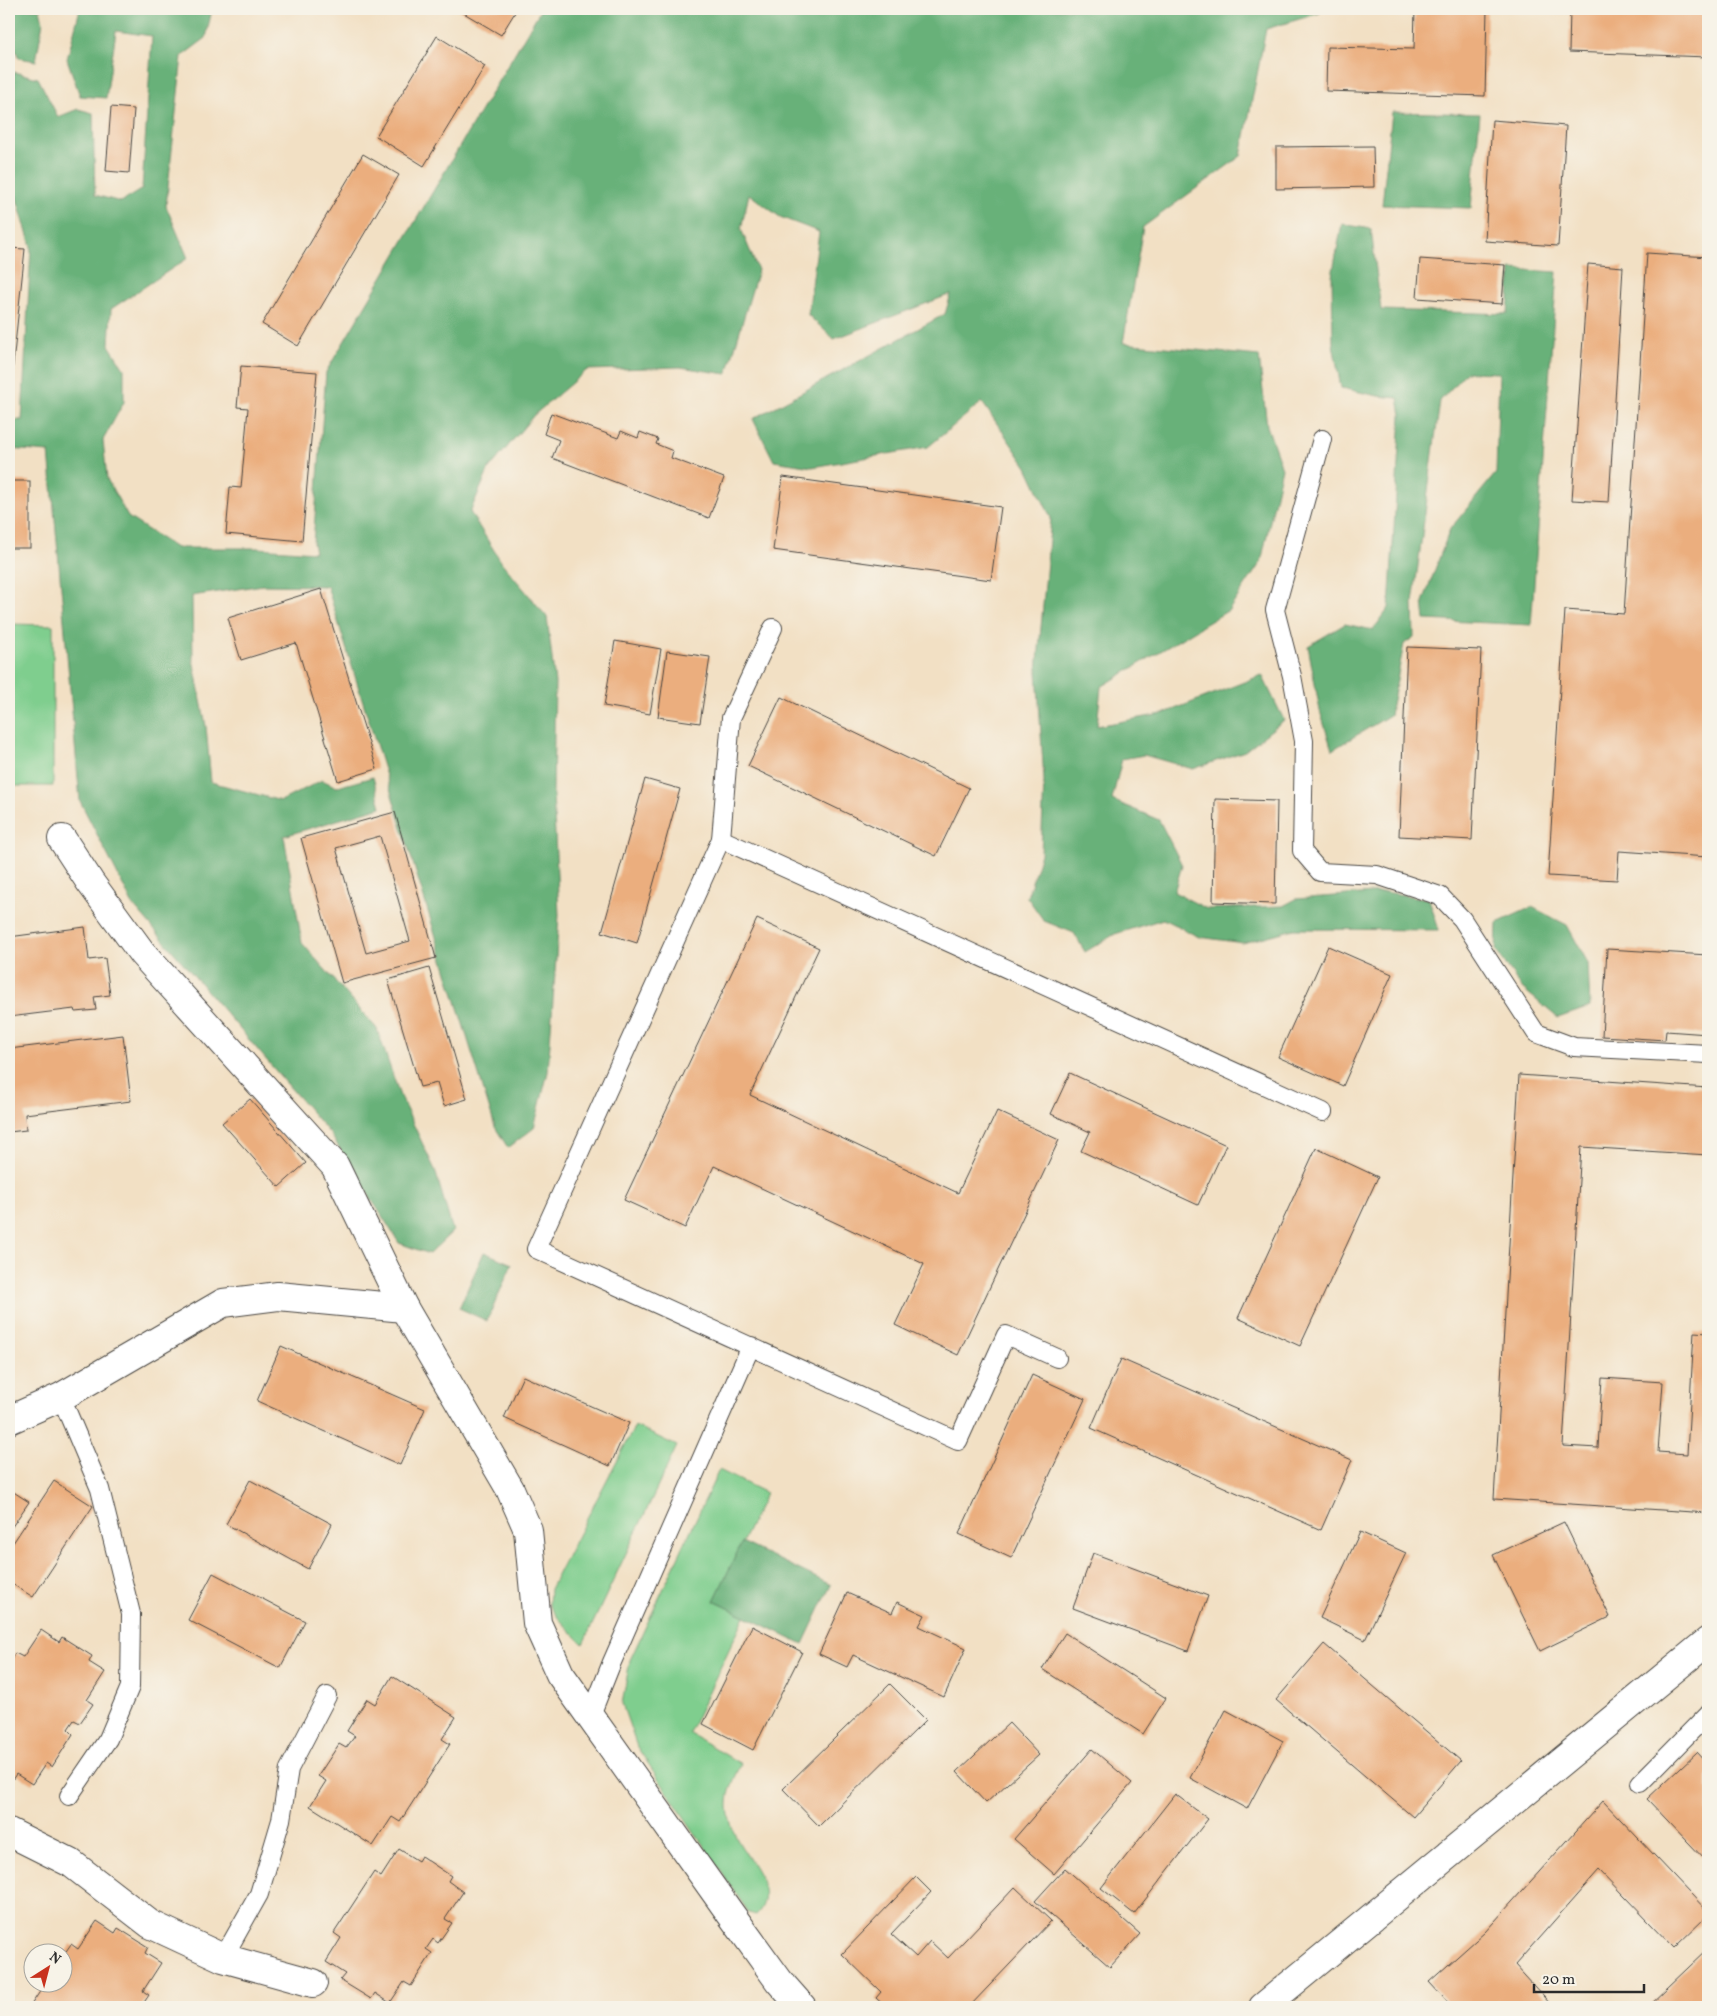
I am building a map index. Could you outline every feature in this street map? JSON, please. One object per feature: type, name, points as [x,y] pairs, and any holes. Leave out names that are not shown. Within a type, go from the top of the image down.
[{"type":"street","points":[[62,839],[90,882],[142,953],[335,1166],[404,1308],[510,1489],[528,1530],[537,1622],[560,1674],[591,1714],[736,1921],[779,1980],[802,2007]]},
{"type":"street","points":[[9,1420],[61,1397],[223,1303],[278,1296],[404,1308]]},
{"type":"street","points":[[1263,2007],[1708,1641]]},
{"type":"street","points":[[9,1832],[71,1863],[150,1924],[223,1958],[313,1983]]},
{"type":"lane","points":[[1322,438],[1276,610],[1292,676],[1304,741],[1302,850],[1320,872],[1377,875],[1440,896],[1462,919],[1536,1033],[1574,1047],[1708,1054]]},
{"type":"lane","points":[[773,628],[731,718],[721,839],[536,1249],[958,1440],[1006,1335],[1057,1358]]},
{"type":"lane","points":[[721,839],[1324,1112]]},
{"type":"lane","points":[[591,1714],[751,1346]]},
{"type":"lane","points":[[61,1397],[100,1489],[130,1614],[130,1687],[108,1739],[70,1796]]},
{"type":"lane","points":[[223,1958],[258,1894],[281,1820],[289,1769],[327,1696]]},
{"type":"lane","points":[[1640,1783],[1708,1714]]},
{"type":"green space","points":[[9,9],[40,9],[43,22],[36,61],[19,58],[15,48],[9,48]]},
{"type":"green space","points":[[80,9],[212,9],[206,38],[182,56],[166,206],[188,258],[111,309],[109,345],[124,369],[124,402],[103,440],[107,479],[128,517],[176,548],[258,548],[315,552],[313,543],[326,372],[541,9],[1321,9],[1320,13],[1266,29],[1241,156],[1143,227],[1123,343],[1259,356],[1267,426],[1282,468],[1261,562],[1229,610],[1101,687],[1097,726],[1162,714],[1262,675],[1284,720],[1245,751],[1193,769],[1144,755],[1122,759],[1112,800],[1159,820],[1182,865],[1174,892],[1207,909],[1283,906],[1296,899],[1385,892],[1429,899],[1439,930],[1294,929],[1243,943],[1199,937],[1163,919],[1115,934],[1085,952],[1074,933],[1044,921],[1027,897],[1041,854],[1044,781],[1037,671],[1051,518],[1027,467],[982,402],[928,447],[812,467],[774,461],[753,419],[945,314],[951,294],[834,339],[808,315],[819,232],[780,217],[749,194],[741,229],[758,270],[727,374],[680,367],[587,370],[534,415],[489,469],[470,512],[502,563],[547,617],[555,683],[553,793],[559,915],[548,1072],[534,1128],[508,1148],[495,1127],[327,586],[263,585],[192,596],[193,659],[206,726],[211,782],[281,801],[322,780],[337,787],[373,777],[381,807],[284,836],[302,943],[377,1029],[400,1096],[435,1170],[453,1231],[429,1254],[399,1243],[331,1135],[133,905],[80,801],[49,452],[9,449],[9,420],[22,420],[31,246],[13,186],[9,185],[9,102],[14,72],[38,78],[58,117],[78,109],[93,113],[95,195],[121,202],[142,189],[152,36],[116,31],[106,98],[80,96],[67,59]]},
{"type":"green space","points":[[1392,112],[1480,114],[1471,208],[1382,205]]},
{"type":"green space","points":[[1342,224],[1371,229],[1381,310],[1508,314],[1511,269],[1557,272],[1531,625],[1425,620],[1423,602],[1450,529],[1496,473],[1499,373],[1466,372],[1440,401],[1413,603],[1414,637],[1404,644],[1390,715],[1332,750],[1320,711],[1308,646],[1345,624],[1373,630],[1389,608],[1401,415],[1398,398],[1341,388],[1333,344],[1332,276]]},
{"type":"green space","points":[[9,624],[53,625],[53,786],[9,786]]},
{"type":"green space","points":[[1532,907],[1567,925],[1588,963],[1590,1007],[1558,1018],[1522,988],[1496,951],[1497,923]]},
{"type":"green space","points":[[484,1252],[512,1264],[487,1321],[459,1308]]},
{"type":"green space","points":[[635,1426],[677,1446],[583,1644],[559,1619],[549,1605],[550,1589]]},
{"type":"green space","points":[[719,1470],[766,1493],[714,1601],[745,1616],[689,1733],[741,1764],[731,1788],[728,1808],[734,1833],[763,1884],[765,1895],[763,1905],[756,1915],[749,1913],[637,1747],[622,1704],[630,1660]]},
{"type":"green space","points":[[742,1542],[831,1585],[803,1644],[714,1601]]},
{"type":"building","points":[[457,9],[517,9],[501,35]]},
{"type":"building","points":[[1415,9],[1487,9],[1485,96],[1326,91],[1327,47],[1414,49]]},
{"type":"building","points":[[1570,9],[1708,9],[1708,57],[1569,52]]},
{"type":"building","points":[[437,36],[485,66],[424,166],[376,136]]},
{"type":"building","points":[[111,107],[134,109],[129,173],[106,171]]},
{"type":"building","points":[[1492,120],[1566,126],[1558,246],[1485,241]]},
{"type":"building","points":[[1373,146],[1374,187],[1276,189],[1276,147]]},
{"type":"building","points":[[363,154],[399,175],[298,346],[262,324]]},
{"type":"building","points":[[9,248],[25,249],[10,393],[9,393]]},
{"type":"building","points":[[1647,253],[1708,257],[1708,857],[1619,851],[1617,880],[1548,876],[1565,610],[1624,614]]},
{"type":"building","points":[[1420,259],[1505,265],[1502,304],[1417,298]]},
{"type":"building","points":[[1588,264],[1623,267],[1609,502],[1572,500]]},
{"type":"building","points":[[241,366],[317,372],[302,541],[226,534],[230,487],[241,488],[248,408],[237,407]]},
{"type":"building","points":[[551,413],[618,438],[621,431],[638,438],[640,432],[658,439],[656,444],[673,451],[671,458],[724,478],[709,518],[552,458],[559,440],[544,434]]},
{"type":"building","points":[[783,477],[1001,507],[991,580],[773,550]]},
{"type":"building","points":[[9,481],[30,481],[30,548],[9,548]]},
{"type":"building","points":[[321,589],[377,769],[338,781],[296,643],[241,660],[228,618]]},
{"type":"building","points":[[615,641],[661,649],[650,714],[604,706]]},
{"type":"building","points":[[1407,647],[1481,650],[1472,840],[1399,836]]},
{"type":"building","points":[[667,651],[710,657],[700,723],[658,717]]},
{"type":"building","points":[[781,697],[969,788],[936,856],[748,766]]},
{"type":"building","points":[[645,779],[680,789],[637,943],[602,932]]},
{"type":"building","points":[[1215,799],[1277,801],[1275,904],[1213,902]]},
{"type":"building","points":[[395,812],[436,958],[342,983],[301,838]],"holes":[[[380,836],[410,941],[366,953],[336,848]]]},
{"type":"building","points":[[757,919],[819,948],[750,1095],[958,1193],[997,1111],[1059,1140],[958,1355],[895,1325],[924,1264],[714,1166],[685,1228],[624,1200]]},
{"type":"building","points":[[85,927],[89,960],[105,958],[110,995],[94,997],[96,1010],[75,1012],[74,1009],[9,1017],[9,937]]},
{"type":"building","points":[[1328,946],[1392,974],[1343,1086],[1278,1057]]},
{"type":"building","points":[[1607,949],[1708,955],[1708,1034],[1666,1031],[1665,1040],[1602,1036]]},
{"type":"building","points":[[429,968],[467,1099],[444,1106],[437,1083],[420,1087],[388,980]]},
{"type":"building","points":[[123,1035],[131,1101],[25,1114],[26,1130],[9,1132],[9,1049]]},
{"type":"building","points":[[1070,1073],[1226,1145],[1198,1205],[1081,1151],[1090,1132],[1051,1114]]},
{"type":"building","points":[[1519,1075],[1708,1088],[1708,1155],[1581,1147],[1563,1446],[1598,1448],[1602,1378],[1663,1382],[1658,1452],[1687,1454],[1694,1332],[1708,1333],[1708,1513],[1494,1499]]},
{"type":"building","points":[[250,1099],[306,1163],[279,1187],[222,1123]]},
{"type":"building","points":[[1316,1148],[1378,1177],[1300,1346],[1238,1318]]},
{"type":"building","points":[[281,1346],[425,1409],[400,1465],[257,1401]]},
{"type":"building","points":[[1121,1359],[1352,1460],[1321,1530],[1091,1428]]},
{"type":"building","points":[[1032,1375],[1085,1399],[1011,1558],[959,1534]]},
{"type":"building","points":[[523,1376],[629,1423],[610,1466],[504,1418]]},
{"type":"building","points":[[250,1480],[332,1524],[308,1569],[226,1524]]},
{"type":"building","points":[[54,1481],[93,1506],[33,1597],[9,1582],[9,1549]]},
{"type":"building","points":[[9,1489],[29,1502],[9,1531]]},
{"type":"building","points":[[1564,1522],[1610,1617],[1540,1651],[1493,1555]]},
{"type":"building","points":[[1360,1532],[1406,1553],[1365,1640],[1320,1618]]},
{"type":"building","points":[[1093,1553],[1208,1596],[1188,1651],[1073,1608]]},
{"type":"building","points":[[213,1573],[305,1621],[280,1668],[188,1620]]},
{"type":"building","points":[[847,1593],[892,1613],[897,1602],[925,1615],[919,1626],[966,1648],[944,1697],[853,1655],[847,1667],[819,1654]]},
{"type":"building","points":[[752,1626],[802,1652],[753,1750],[703,1724]]},
{"type":"building","points":[[41,1630],[59,1642],[62,1637],[92,1656],[89,1662],[105,1672],[87,1700],[93,1704],[80,1723],[74,1720],[68,1729],[73,1734],[52,1767],[46,1763],[32,1784],[16,1774],[12,1780],[9,1778],[9,1663],[15,1653],[23,1657]]},
{"type":"building","points":[[1065,1633],[1166,1698],[1143,1734],[1042,1669]]},
{"type":"building","points":[[1324,1644],[1461,1761],[1413,1817],[1276,1700]]},
{"type":"building","points":[[392,1676],[456,1717],[442,1739],[450,1744],[400,1822],[392,1817],[373,1846],[310,1806],[326,1781],[318,1776],[339,1744],[346,1748],[355,1736],[347,1731],[367,1699],[375,1704]]},
{"type":"building","points":[[890,1684],[926,1720],[819,1826],[783,1789]]},
{"type":"building","points":[[1226,1710],[1283,1741],[1247,1809],[1190,1778]]},
{"type":"building","points":[[1009,1723],[1039,1755],[986,1803],[957,1772]]},
{"type":"building","points":[[1092,1749],[1132,1783],[1054,1874],[1014,1839]]},
{"type":"building","points":[[1697,1752],[1708,1764],[1708,1863],[1647,1799]]},
{"type":"building","points":[[1175,1794],[1208,1819],[1134,1914],[1101,1888]]},
{"type":"building","points":[[1603,1801],[1708,1912],[1708,1915],[1674,1948],[1599,1870],[1515,1965],[1553,2007],[1452,2007],[1429,1982],[1485,1932]]},
{"type":"building","points":[[399,1849],[418,1861],[421,1856],[451,1876],[448,1881],[463,1892],[445,1919],[452,1923],[438,1943],[433,1939],[426,1949],[432,1953],[411,1986],[404,1982],[390,2003],[375,1993],[371,1999],[340,1980],[345,1974],[326,1962],[341,1938],[334,1933],[374,1872],[381,1877]]},
{"type":"building","points":[[1065,1868],[1140,1934],[1110,1967],[1035,1901]]},
{"type":"building","points":[[916,1877],[931,1892],[891,1934],[916,1957],[930,1941],[948,1958],[1015,1887],[1051,1921],[969,2007],[886,2007],[876,1998],[881,1992],[842,1954]]},
{"type":"building","points":[[97,1921],[115,1933],[118,1928],[148,1947],[145,1953],[161,1963],[143,1991],[149,1995],[141,2007],[34,2007],[31,2005],[38,1994],[72,1994],[72,1945],[78,1949]]},
{"type":"building","points":[[1708,1949],[1708,2007],[1647,2007]]}]
